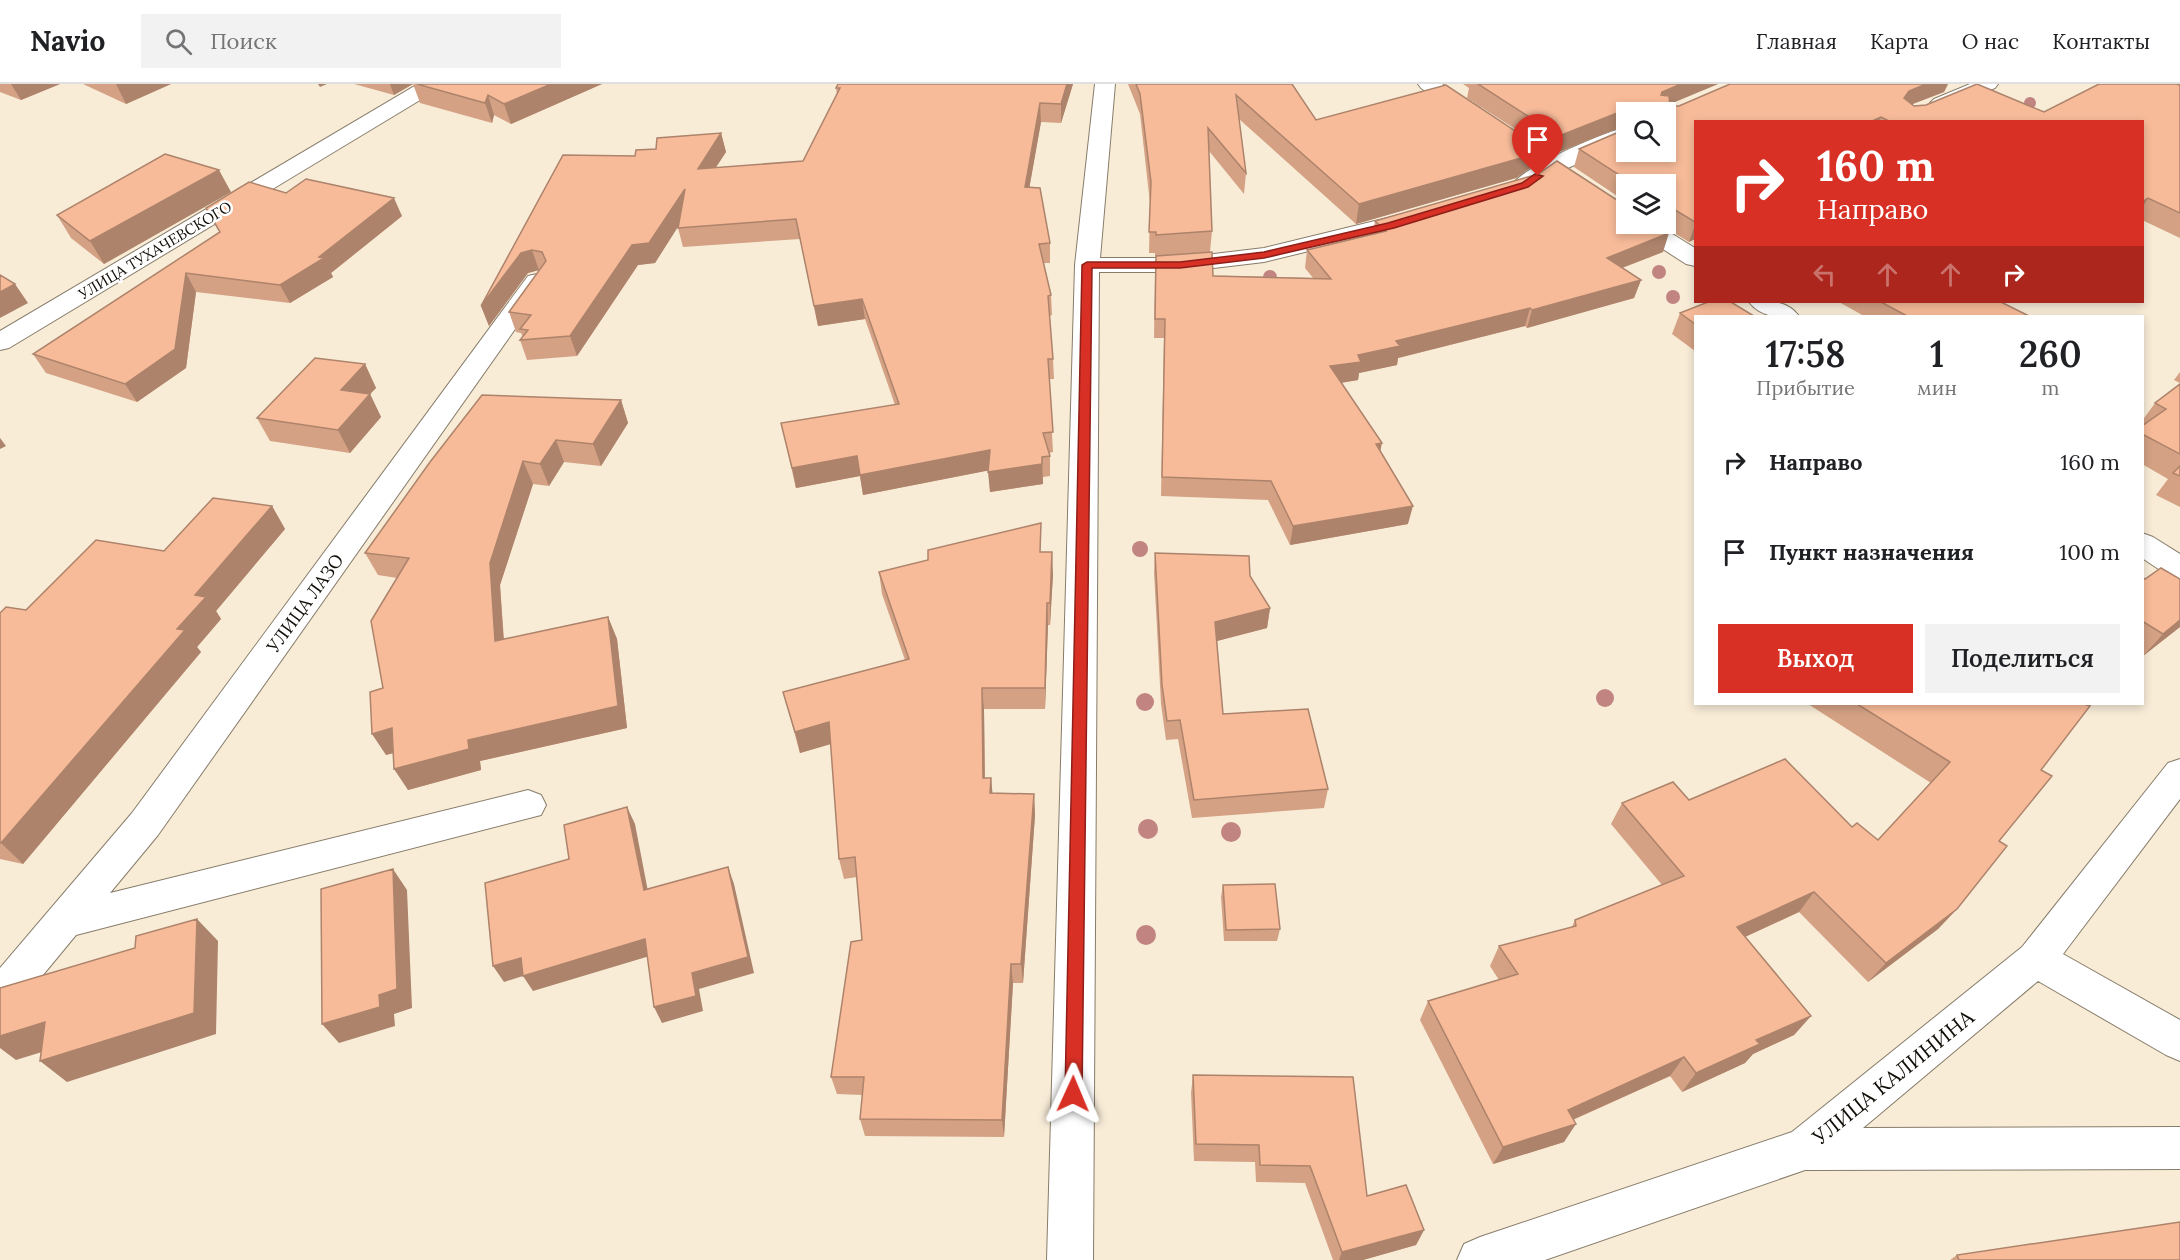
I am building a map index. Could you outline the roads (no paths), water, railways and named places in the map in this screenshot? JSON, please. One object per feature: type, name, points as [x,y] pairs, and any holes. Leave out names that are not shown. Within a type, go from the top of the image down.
[{"type":"street","name":"УЛИЦА ТУХАЧЕВСКОГО","points":[[0,342],[433,84]]},
{"type":"street","points":[[1070,1260],[1087,265],[1105,84]]},
{"type":"street","points":[[1428,84],[1487,123]]},
{"type":"street","points":[[1919,112],[1988,84]]},
{"type":"street","points":[[1503,192],[1525,185],[1551,167],[1616,138]]},
{"type":"street","points":[[1087,265],[1180,265],[1264,255],[1391,226],[1436,212]]},
{"type":"street","points":[[1656,234],[1694,258]]},
{"type":"street","name":"УЛИЦА ЛАЗО","points":[[0,997],[145,824],[538,279]]},
{"type":"street","points":[[1764,303],[1784,315]]},
{"type":"street","points":[[2144,545],[2180,568]]},
{"type":"street","name":"УЛИЦА КАЛИНИНА","points":[[1480,1260],[1805,1149],[2037,959],[2180,773]]},
{"type":"street","points":[[64,921],[528,805]]},
{"type":"street","points":[[2037,959],[2180,1042]]},
{"type":"street","points":[[1805,1149],[2180,1148]]}]
